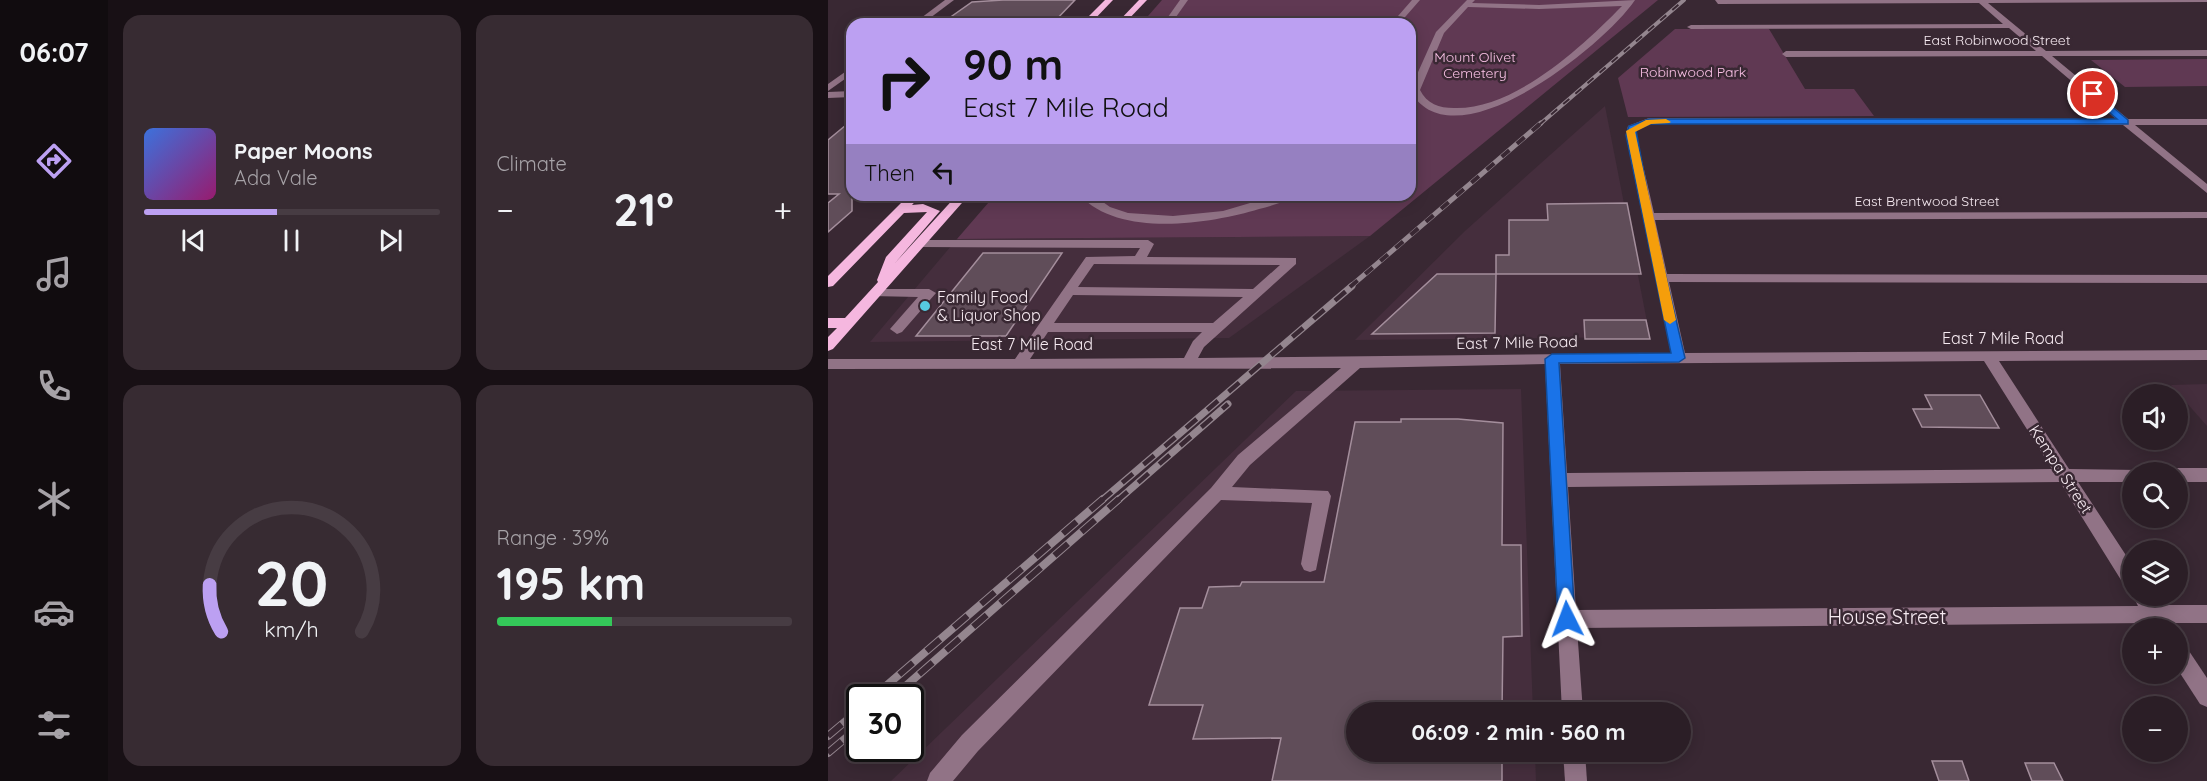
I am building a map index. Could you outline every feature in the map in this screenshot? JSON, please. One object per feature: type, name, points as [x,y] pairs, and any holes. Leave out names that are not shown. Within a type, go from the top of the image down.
[{"type":"main road","points":[[1091,18],[1109,0]]},
{"type":"main road","points":[[1126,18],[1143,0]]},
{"type":"main road","points":[[828,283],[909,201]]},
{"type":"main road","points":[[828,346],[958,201]]},
{"type":"main road","points":[[878,290],[890,260],[934,211],[923,207],[900,210]]},
{"type":"main road","points":[[828,323],[849,323]]},
{"type":"street","points":[[925,18],[950,0]]},
{"type":"street","points":[[1171,18],[1184,0]]},
{"type":"street","points":[[1400,18],[1416,0]]},
{"type":"street","points":[[1718,2],[2207,0]]},
{"type":"street","points":[[1416,84],[1440,32],[1468,2],[1539,7],[1630,1]]},
{"type":"street","points":[[1416,95],[1420,102],[1444,111],[1468,111],[1491,107],[1508,99],[1566,59],[1630,1]]},
{"type":"street","points":[[1980,1],[2207,190]]},
{"type":"street","points":[[1691,27],[2010,26]]},
{"type":"street","name":"East Robinwood Street","points":[[1786,54],[2207,53]]},
{"type":"street","points":[[828,88],[846,74]]},
{"type":"street","points":[[828,94],[846,94]]},
{"type":"street","points":[[1679,358],[1630,131],[1636,127],[1649,122],[2207,122]]},
{"type":"street","points":[[1094,201],[1106,211],[1129,217],[1156,219],[1243,210],[1269,201]]},
{"type":"street","name":"East Brentwood Street","points":[[1647,217],[2207,215]]},
{"type":"street","points":[[920,243],[1148,244],[1139,260]]},
{"type":"street","points":[[1020,362],[1090,260],[1292,261],[1197,344],[1189,362]]},
{"type":"street","points":[[1661,278],[2207,279]]},
{"type":"street","points":[[878,290],[929,293],[897,329]]},
{"type":"street","points":[[1069,291],[1256,293]]},
{"type":"street","points":[[1044,327],[1216,328]]},
{"type":"street","name":"East 7 Mile Road","points":[[828,364],[1356,363],[1552,359],[2207,355]]},
{"type":"street","name":"Kempa Street","points":[[1988,356],[2122,565]]},
{"type":"street","points":[[1552,359],[1571,702]]},
{"type":"street","points":[[938,781],[970,743],[1217,493],[1244,460],[1356,363]]},
{"type":"street","points":[[1559,480],[2122,475]]},
{"type":"street","points":[[2188,475],[2207,475]]},
{"type":"street","points":[[1217,493],[1322,496],[1310,564]]},
{"type":"street","name":"House Street","points":[[2183,618],[2207,614]]},
{"type":"street","name":"House Street","points":[[1567,619],[2122,622]]},
{"type":"street","points":[[2188,668],[2207,697]]},
{"type":"street","points":[[1575,762],[1576,781]]},
{"type":"shaded area","points":[[1605,106],[1650,337],[1355,340],[1465,231]]},
{"type":"shaded area","points":[[1370,236],[1229,338],[870,342],[957,239]]},
{"type":"shaded area","points":[[2207,384],[2207,426],[2188,404],[2188,385]]},
{"type":"shaded area","points":[[1521,389],[1533,702],[1346,702],[1346,762],[1535,762],[1536,781],[891,781],[911,762],[924,762],[924,749],[1296,391]]},
{"type":"green space","name":"Mount Olivet Cemetery","points":[[1162,0],[1658,0],[1416,198],[1416,18],[1146,18]]},
{"type":"green space","name":"Robinwood Park","points":[[1675,29],[1769,29],[1805,89],[1854,89],[1874,116],[1628,117],[1618,78]]},
{"type":"green space","points":[[2207,59],[2207,86],[2125,87],[2091,60]]},
{"type":"green space","name":"Mount Olivet Cemetery","points":[[990,201],[1413,201],[1370,236],[957,239]]},
{"type":"building","points":[[1075,0],[1058,18],[949,18],[972,2]]},
{"type":"building","points":[[846,125],[846,201],[852,201],[852,211],[828,232],[828,203],[839,194],[828,194],[828,140]]},
{"type":"building","points":[[1627,203],[1641,274],[1496,274],[1496,255],[1509,255],[1509,220],[1548,220],[1547,204]]},
{"type":"building","points":[[983,253],[1062,253],[1006,336],[916,336]]},
{"type":"building","points":[[1437,274],[1496,274],[1495,333],[1372,334]]},
{"type":"building","points":[[1584,320],[1646,320],[1650,339],[1585,339]]},
{"type":"building","points":[[1925,395],[1980,395],[1999,428],[1922,427],[1913,409],[1932,409]]},
{"type":"building","points":[[1401,419],[1458,419],[1503,423],[1502,545],[1521,545],[1522,636],[1503,637],[1502,702],[1346,702],[1346,762],[1502,762],[1502,781],[1272,781],[1281,738],[1193,739],[1203,705],[1149,705],[1180,608],[1202,608],[1209,587],[1240,586],[1242,582],[1324,582],[1355,422],[1401,422]]},
{"type":"building","points":[[1932,761],[1962,761],[1969,781],[1939,781]]},
{"type":"building","points":[[2025,763],[2054,763],[2063,781],[2032,781]]},
{"type":"railway","points":[[1539,125],[1684,0]]},
{"type":"railway","points":[[1350,287],[1541,123]]},
{"type":"railway","points":[[1101,501],[1352,286]]},
{"type":"railway","points":[[1117,501],[1228,404]]},
{"type":"railway","points":[[888,684],[1103,499]]},
{"type":"railway","points":[[908,684],[1119,499]]},
{"type":"railway","points":[[828,736],[846,721]]},
{"type":"railway","points":[[828,753],[846,738]]},
{"type":"slow traffic","points":[[1666,122],[1639,124],[1630,131],[1670,320]]},
{"type":"place","name":"Family Food & Liquor Shop","points":[[925,306]]},
{"type":"route","points":[[1567,619],[1552,359],[1679,358],[1647,217],[1630,131],[1632,128],[1649,122],[2125,122],[2093,94]]}]
